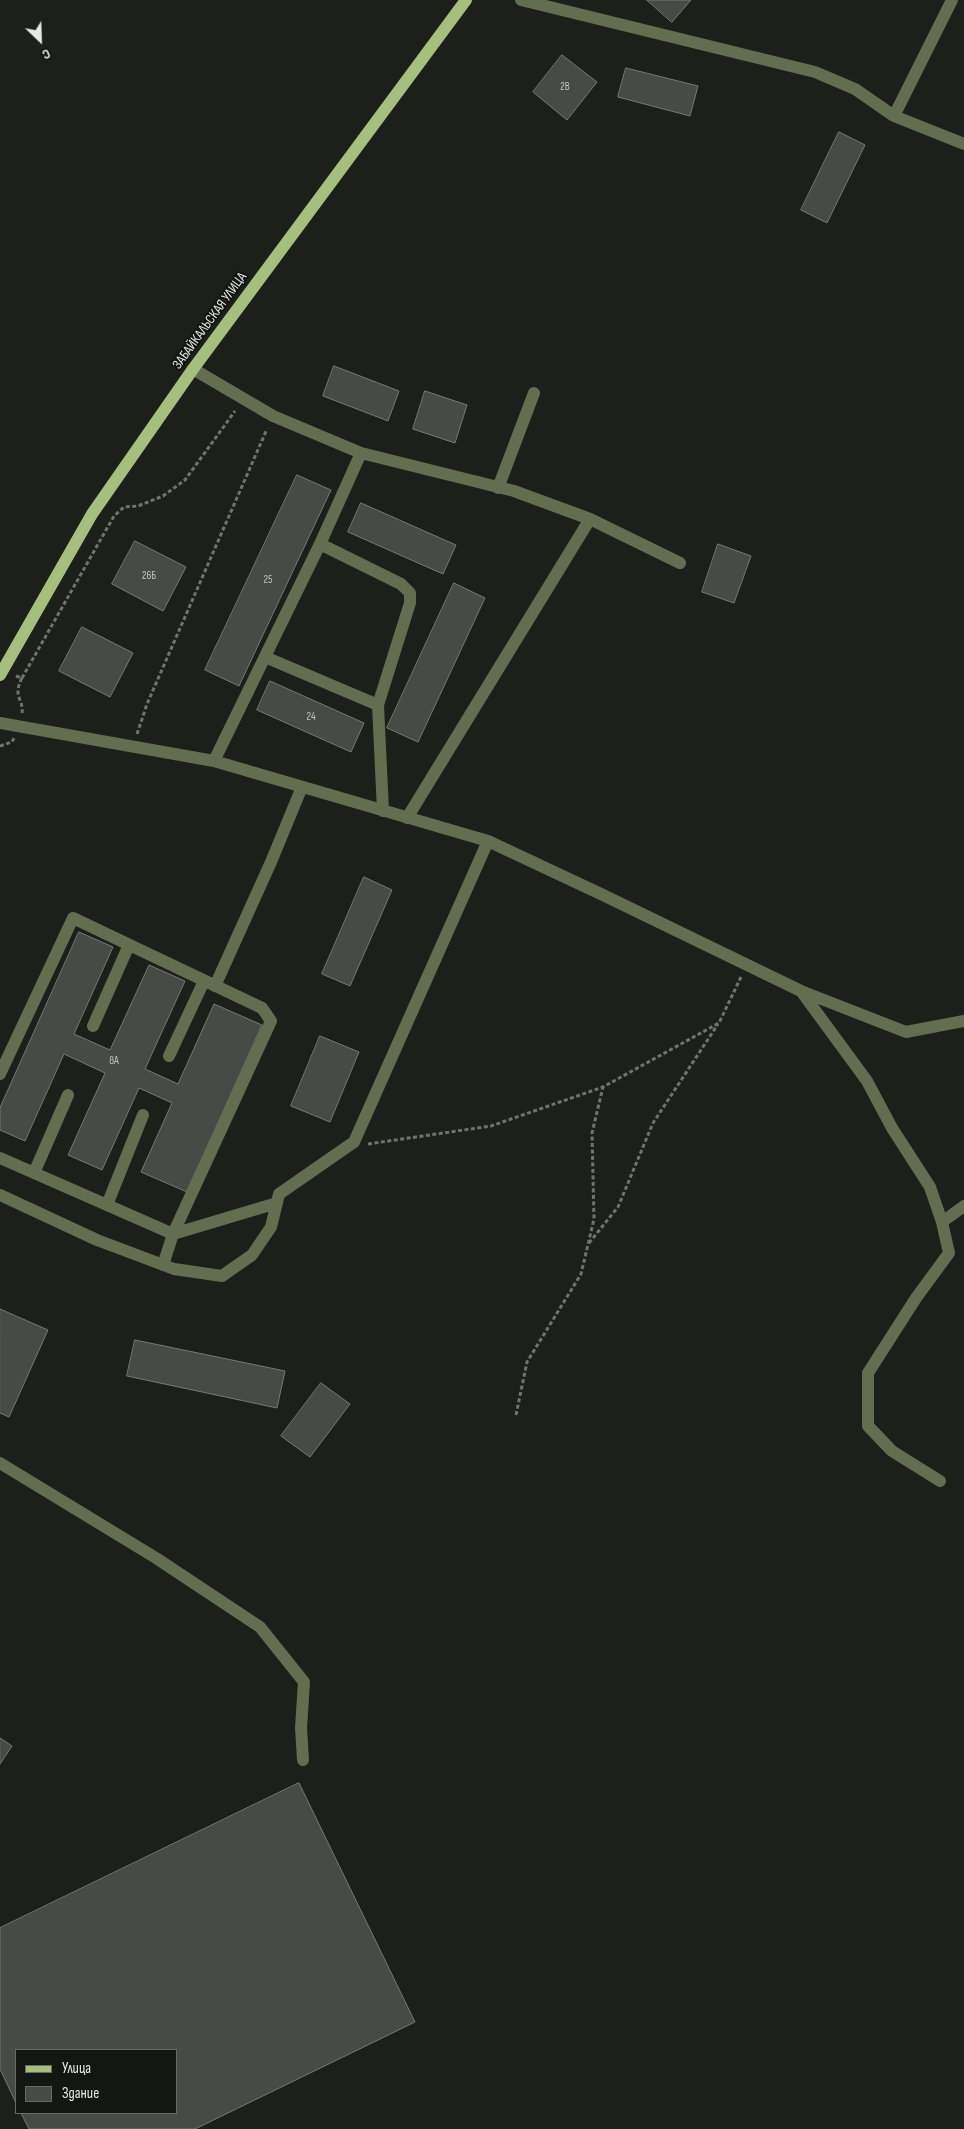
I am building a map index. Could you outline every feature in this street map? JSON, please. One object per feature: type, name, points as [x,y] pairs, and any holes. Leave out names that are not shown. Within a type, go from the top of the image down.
[{"type":"main road","name":"ЗАБАЙКАЛЬСКАЯ УЛИЦА","points":[[2,672],[92,514],[193,369],[466,0]]},
{"type":"street","points":[[521,0],[815,72],[855,89],[894,116],[964,144]]},
{"type":"street","points":[[894,116],[952,0]]},
{"type":"street","points":[[193,369],[273,416],[361,453],[514,491],[590,519],[680,563]]},
{"type":"street","points":[[498,488],[534,394]]},
{"type":"street","points":[[214,761],[320,544],[361,453]]},
{"type":"street","points":[[407,818],[590,519]]},
{"type":"street","points":[[320,544],[402,584],[410,592],[410,604],[378,705],[383,811]]},
{"type":"street","points":[[265,657],[378,705]]},
{"type":"street","points":[[0,723],[132,748],[214,761],[488,841],[801,991],[906,1032],[964,1021]]},
{"type":"street","points":[[169,1056],[210,983],[271,862],[302,787]]},
{"type":"street","points":[[0,1196],[97,1240],[174,1269],[222,1276],[252,1255],[271,1227],[279,1194],[354,1142],[488,841]]},
{"type":"street","points":[[0,1074],[72,918],[262,1008],[271,1021],[173,1234],[163,1265]]},
{"type":"street","points":[[93,1026],[129,945]]},
{"type":"street","points":[[801,991],[867,1081],[892,1128],[930,1187],[942,1222],[949,1253],[916,1298],[868,1373],[868,1426],[892,1451],[940,1481]]},
{"type":"street","points":[[34,1173],[68,1095]]},
{"type":"street","points":[[107,1205],[143,1115]]},
{"type":"street","points":[[0,1158],[173,1234],[276,1203]]},
{"type":"street","points":[[942,1222],[964,1206]]},
{"type":"street","points":[[0,1463],[156,1558],[260,1627],[304,1682],[301,1728],[303,1760]]},
{"type":"path","points":[[0,746],[12,742],[23,709],[18,699],[17,688],[114,516],[124,507],[138,506],[163,496],[185,480],[244,399]]},
{"type":"path","points":[[132,748],[147,704],[273,416]]},
{"type":"path","points":[[2,672],[22,678]]},
{"type":"path","points":[[588,1246],[618,1207],[652,1123],[719,1023],[747,965]]},
{"type":"path","points":[[344,1149],[395,1139],[491,1126],[604,1087],[719,1023]]},
{"type":"path","points":[[516,1415],[527,1362],[582,1274],[594,1219],[592,1132],[604,1087]]},
{"type":"building","points":[[647,0],[691,0],[672,22]]},
{"type":"building","points":[[562,55],[597,82],[567,120],[533,92]]},
{"type":"building","points":[[626,68],[698,86],[690,116],[618,97]]},
{"type":"building","points":[[839,132],[865,145],[827,223],[801,210]]},
{"type":"building","points":[[334,366],[399,391],[388,421],[323,396]]},
{"type":"building","points":[[425,391],[467,405],[455,443],[413,429]]},
{"type":"building","points":[[297,475],[331,490],[239,686],[205,670]]},
{"type":"building","points":[[361,503],[456,545],[443,574],[348,532]]},
{"type":"building","points":[[135,541],[186,567],[163,611],[112,584]]},
{"type":"building","points":[[718,544],[751,556],[734,603],[702,592]]},
{"type":"building","points":[[454,583],[485,598],[418,742],[387,728]]},
{"type":"building","points":[[82,627],[133,653],[110,697],[59,671]]},
{"type":"building","points":[[270,681],[364,723],[351,752],[257,710]]},
{"type":"building","points":[[364,877],[392,890],[350,986],[322,974]]},
{"type":"building","points":[[79,932],[113,947],[74,1034],[110,1050],[149,965],[185,981],[145,1069],[178,1084],[214,1004],[262,1025],[187,1192],[141,1172],[172,1103],[139,1088],[102,1170],[68,1155],[105,1073],[64,1054],[25,1141],[0,1130],[0,1108]]},
{"type":"building","points":[[320,1036],[359,1052],[330,1122],[291,1106]]},
{"type":"building","points":[[0,1309],[48,1330],[9,1417],[0,1413]]},
{"type":"building","points":[[135,1340],[285,1371],[277,1408],[127,1376]]},
{"type":"building","points":[[321,1383],[350,1404],[310,1457],[281,1436]]},
{"type":"building","points":[[0,1738],[12,1746],[0,1764]]},
{"type":"building","points":[[299,1783],[415,2022],[195,2129],[29,2129],[22,2114],[178,2114],[178,2049],[15,2049],[15,2101],[0,2069],[0,1928]]}]
